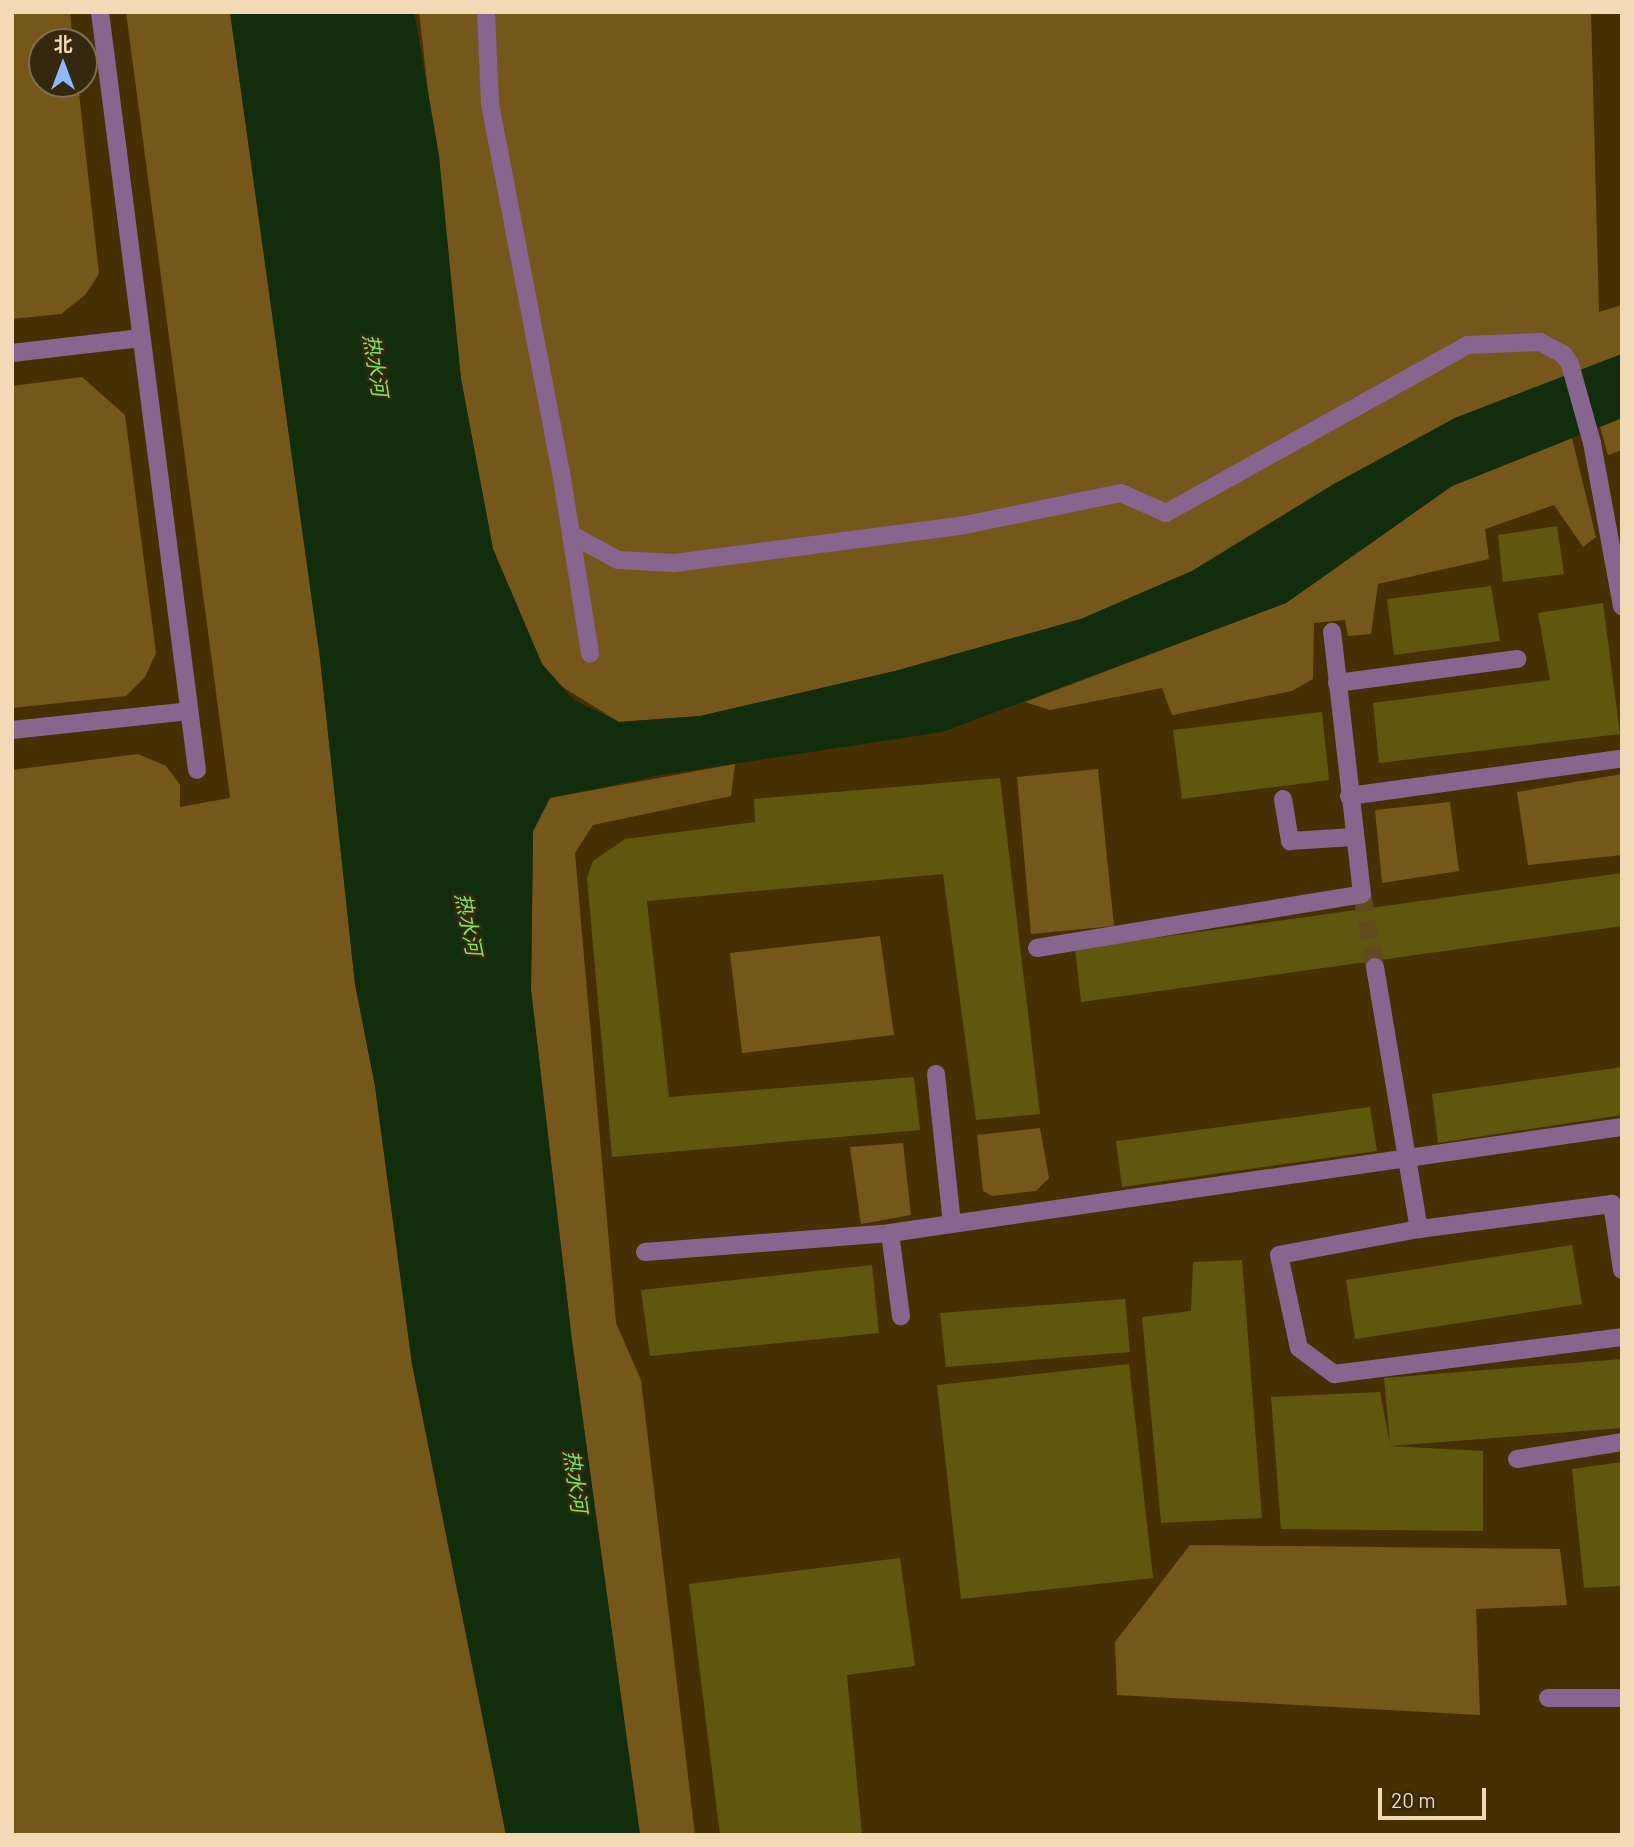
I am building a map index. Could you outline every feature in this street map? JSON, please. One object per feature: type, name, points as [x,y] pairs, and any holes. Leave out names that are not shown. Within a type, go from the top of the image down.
[{"type":"street","points":[[100,12],[197,771]]},
{"type":"street","points":[[486,12],[491,103],[572,536],[590,654]]},
{"type":"street","points":[[12,353],[141,338]]},
{"type":"street","points":[[572,536],[618,560],[674,563],[965,525],[1121,493],[1166,513],[1468,345],[1540,342],[1563,354],[1570,364],[1592,443],[1622,606]]},
{"type":"street","points":[[1037,947],[1362,894],[1353,837],[1332,632]]},
{"type":"street","points":[[1337,683],[1517,659]]},
{"type":"street","points":[[12,730],[189,711]]},
{"type":"street","points":[[1349,796],[1619,759]]},
{"type":"street","points":[[1283,799],[1290,841],[1353,837]]},
{"type":"street","points":[[1375,967],[1419,1229]]},
{"type":"street","points":[[936,1074],[952,1224]]},
{"type":"street","points":[[645,1252],[890,1233],[1622,1127]]},
{"type":"street","points":[[1622,1269],[1612,1204],[1419,1229],[1279,1255],[1298,1348],[1334,1374],[1622,1337]]},
{"type":"street","points":[[890,1233],[901,1316]]},
{"type":"street","points":[[1517,1459],[1622,1442]]},
{"type":"street","points":[[1548,1699],[1622,1699]]},
{"type":"shaded area","points":[[12,12],[70,12],[72,28],[28,28],[28,98],[80,98],[99,274],[85,295],[61,314],[12,319]]},
{"type":"shaded area","points":[[126,12],[230,12],[320,658],[355,984],[375,1086],[412,1364],[506,1835],[12,1835],[12,770],[138,754],[166,766],[180,785],[180,807],[230,798]]},
{"type":"shaded area","points":[[419,12],[1591,12],[1599,312],[1622,305],[1622,354],[1455,418],[1334,484],[1192,571],[1081,619],[895,671],[700,716],[619,722],[561,686],[542,664],[493,549],[461,379]]},
{"type":"shaded area","points":[[82,377],[125,415],[156,653],[145,677],[126,696],[12,708],[12,386]]},
{"type":"shaded area","points":[[1622,418],[1622,450],[1608,455],[1600,427]]},
{"type":"shaded area","points":[[1572,438],[1596,537],[1583,547],[1554,505],[1485,529],[1489,559],[1378,584],[1371,634],[1348,636],[1345,620],[1314,623],[1313,679],[1292,691],[1172,715],[1162,688],[1050,710],[1025,702],[1286,603],[1452,486]]},
{"type":"shaded area","points":[[735,764],[731,796],[593,825],[575,853],[616,1323],[641,1380],[695,1835],[640,1835],[572,1341],[531,990],[533,831],[550,798]]},
{"type":"shaded area","points":[[1098,769],[1114,926],[1031,934],[1017,777]]},
{"type":"shaded area","points":[[1622,774],[1622,855],[1528,865],[1517,792]]},
{"type":"shaded area","points":[[1450,802],[1459,871],[1382,883],[1375,810]]},
{"type":"shaded area","points":[[880,936],[894,1035],[742,1053],[730,953]]},
{"type":"shaded area","points":[[1040,1128],[1049,1178],[1036,1191],[992,1196],[983,1191],[977,1135]]},
{"type":"shaded area","points":[[903,1143],[911,1215],[861,1224],[850,1147]]},
{"type":"shaded area","points":[[1190,1545],[1560,1549],[1567,1605],[1476,1609],[1480,1715],[1117,1695],[1115,1642]]},
{"type":"water","name":"热水河","points":[[230,12],[414,12],[439,155],[461,379],[493,549],[542,664],[574,700],[619,722],[700,716],[895,671],[1081,619],[1192,571],[1334,484],[1455,418],[1622,354],[1622,418],[1452,486],[1286,603],[942,732],[661,775],[550,798],[533,831],[531,990],[572,1341],[640,1835],[506,1835],[412,1364],[375,1086],[355,984],[320,658]]},
{"type":"building","points":[[1557,526],[1564,574],[1503,582],[1498,535]]},
{"type":"building","points":[[1491,586],[1500,641],[1394,655],[1387,599]]},
{"type":"building","points":[[1603,603],[1620,734],[1379,763],[1373,703],[1550,680],[1538,613]]},
{"type":"building","points":[[1322,712],[1329,780],[1182,799],[1173,730]]},
{"type":"building","points":[[1000,778],[1040,1114],[976,1120],[943,874],[647,901],[669,1097],[914,1077],[920,1130],[612,1157],[587,878],[593,861],[625,839],[755,822],[754,799]]},
{"type":"building","points":[[1622,873],[1622,926],[1081,1002],[1075,949]]},
{"type":"building","points":[[1622,1067],[1622,1115],[1438,1143],[1432,1094]]},
{"type":"building","points":[[1370,1107],[1377,1151],[1122,1187],[1116,1141]]},
{"type":"building","points":[[1572,1245],[1582,1304],[1355,1339],[1346,1280]]},
{"type":"building","points":[[1242,1260],[1262,1518],[1161,1523],[1142,1317],[1191,1311],[1193,1262]]},
{"type":"building","points":[[872,1265],[879,1333],[650,1356],[641,1290]]},
{"type":"building","points":[[1125,1299],[1130,1352],[946,1367],[940,1313]]},
{"type":"building","points":[[1622,1359],[1622,1428],[1390,1446],[1483,1451],[1483,1531],[1281,1529],[1271,1397],[1380,1392],[1390,1444],[1384,1378]]},
{"type":"building","points":[[1129,1364],[1153,1578],[961,1599],[937,1385]]},
{"type":"building","points":[[1622,1462],[1622,1586],[1584,1588],[1572,1469]]},
{"type":"building","points":[[900,1558],[915,1666],[847,1675],[862,1835],[720,1835],[689,1584]]},
{"type":"tunnel","points":[[1362,894],[1375,967]]}]
